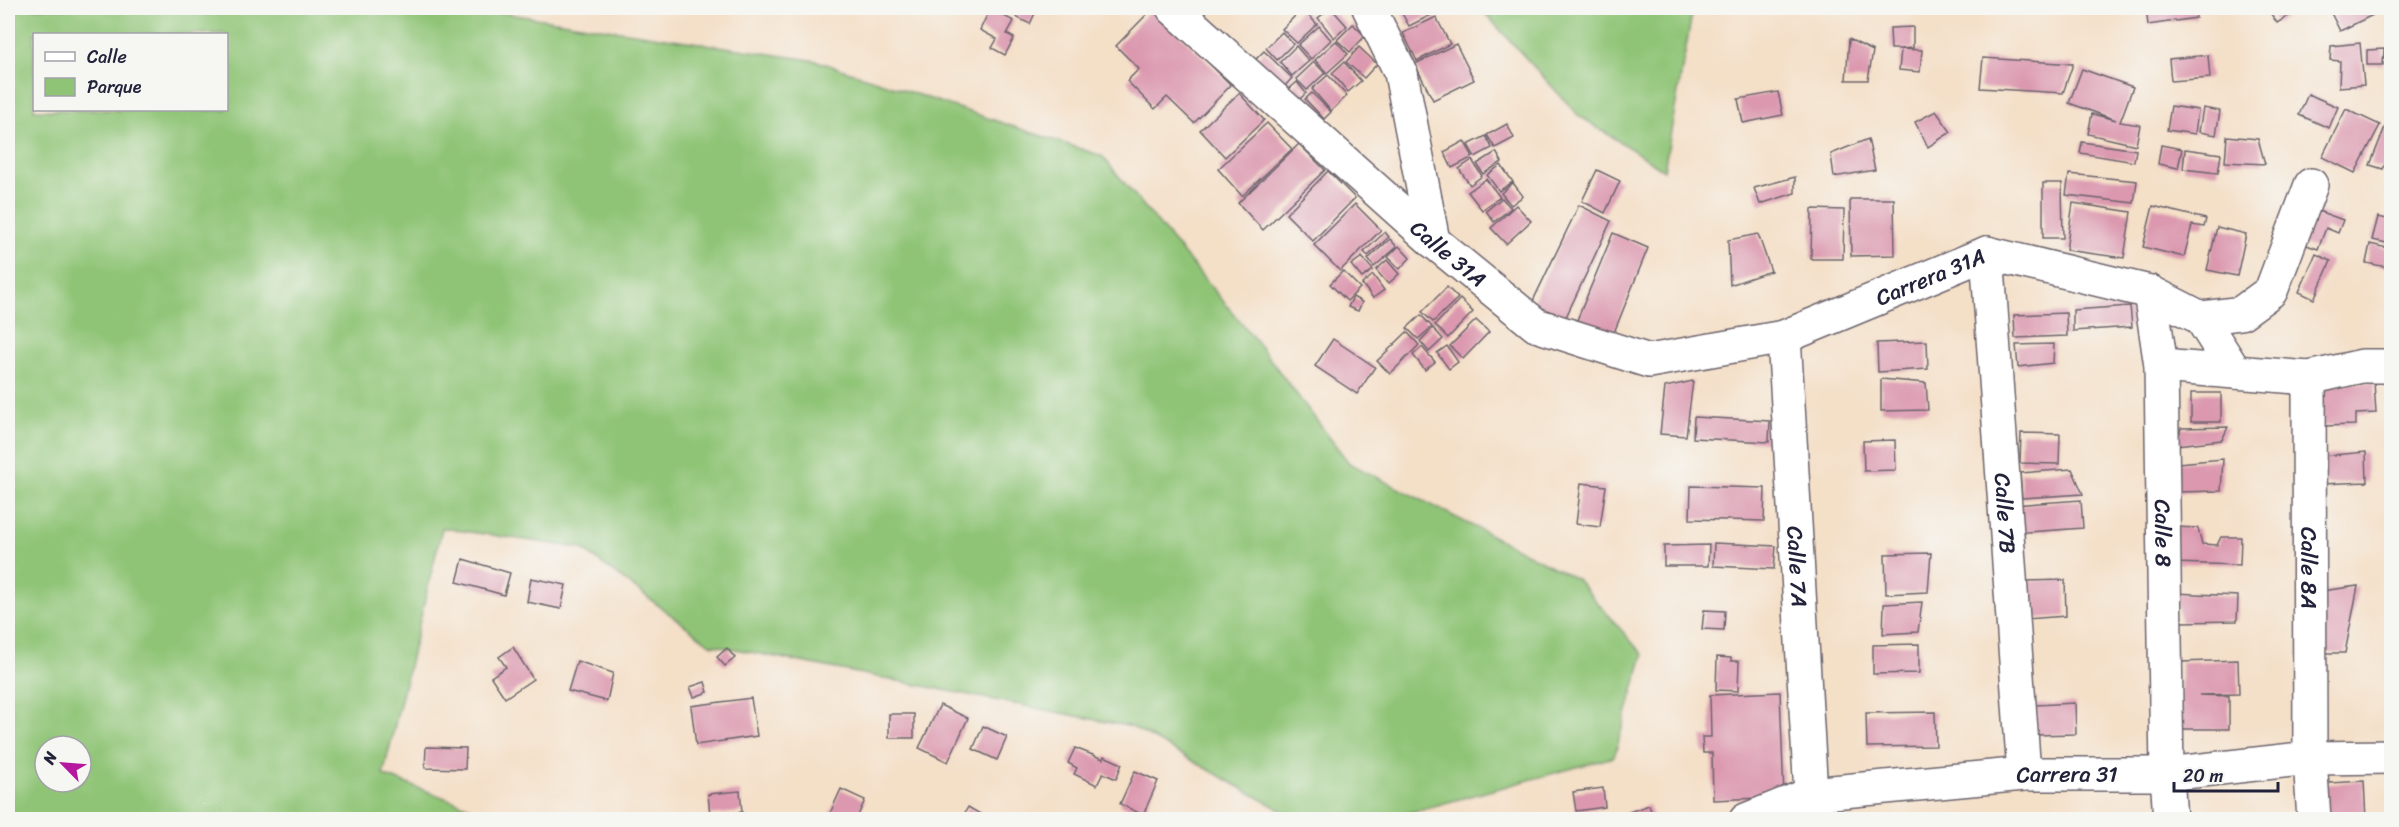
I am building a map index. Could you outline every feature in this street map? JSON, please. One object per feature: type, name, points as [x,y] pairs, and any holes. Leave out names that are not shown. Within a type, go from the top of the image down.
[{"type":"street","name":"Calle 31A","points":[[1173,8],[1433,241],[1536,325],[1649,361],[1784,338]]},
{"type":"street","points":[[1369,8],[1401,73],[1433,241]]},
{"type":"street","points":[[2235,372],[2201,318],[2241,313],[2271,291],[2311,185]]},
{"type":"street","name":"Carrera 31A","points":[[1784,338],[1987,253],[2150,292],[2201,318]]},
{"type":"street","name":"Calle 7B","points":[[1987,253],[2024,774]]},
{"type":"street","name":"Calle 8","points":[[2150,292],[2161,366],[2167,774],[2170,819]]},
{"type":"street","name":"Calle 7A","points":[[1784,338],[1811,794]]},
{"type":"street","points":[[2161,366],[2309,378],[2362,366],[2391,366]]},
{"type":"street","name":"Calle 8A","points":[[2309,378],[2310,758],[2314,819]]},
{"type":"street","name":"Carrera 31","points":[[1746,819],[1811,794],[2024,774],[2167,774],[2310,758],[2391,757]]},
{"type":"green space","points":[[8,8],[469,8],[817,61],[1102,156],[1253,337],[1349,463],[1577,579],[1643,655],[1614,757],[1386,819],[1297,819],[1132,727],[710,644],[581,548],[442,528],[383,775],[502,819],[8,819]]},
{"type":"green space","points":[[1480,8],[1693,8],[1664,170],[1579,116]]},
{"type":"building","points":[[1020,8],[1030,8],[1036,11],[1030,24],[1016,17]]},
{"type":"building","points":[[1153,8],[1231,85],[1194,123],[1167,97],[1155,109],[1127,81],[1139,69],[1116,46]]},
{"type":"building","points":[[1331,8],[1347,26],[1334,38],[1318,18]]},
{"type":"building","points":[[1399,8],[1445,8],[1409,26]]},
{"type":"building","points":[[2146,8],[2195,8],[2196,18],[2148,25]]},
{"type":"building","points":[[2267,8],[2295,8],[2297,11],[2277,23]]},
{"type":"building","points":[[2387,8],[2340,31],[2329,9]]},
{"type":"building","points":[[990,9],[1014,21],[1007,34],[1014,38],[1005,55],[992,48],[997,39],[980,30]]},
{"type":"building","points":[[1302,9],[1317,24],[1297,43],[1282,29]]},
{"type":"building","points":[[1436,17],[1450,44],[1417,61],[1403,33]]},
{"type":"building","points":[[1353,24],[1365,36],[1350,52],[1337,40]]},
{"type":"building","points":[[1319,26],[1331,40],[1311,59],[1298,45]]},
{"type":"building","points":[[1913,27],[1913,48],[1891,49],[1890,28]]},
{"type":"building","points":[[1282,32],[1293,44],[1277,60],[1266,48]]},
{"type":"building","points":[[1849,39],[1873,51],[1868,80],[1846,80]]},
{"type":"building","points":[[1336,41],[1348,54],[1327,73],[1315,60]]},
{"type":"building","points":[[2360,43],[2364,85],[2339,87],[2340,61],[2330,60],[2331,46]]},
{"type":"building","points":[[1456,44],[1474,80],[1433,100],[1415,64]]},
{"type":"building","points":[[1296,46],[1309,61],[1292,76],[1280,62]]},
{"type":"building","points":[[1359,47],[1377,64],[1364,78],[1346,62]]},
{"type":"building","points":[[1901,49],[1922,50],[1920,72],[1899,70]]},
{"type":"building","points":[[2384,49],[2383,65],[2367,65],[2367,50]]},
{"type":"building","points":[[1264,51],[1292,78],[1284,87],[1255,60]]},
{"type":"building","points":[[2208,55],[2210,78],[2171,81],[2169,59]]},
{"type":"building","points":[[1983,58],[2073,64],[2063,93],[1980,88]]},
{"type":"building","points":[[1314,62],[1325,73],[1307,90],[1296,79]]},
{"type":"building","points":[[1344,62],[1361,81],[1348,92],[1332,73]]},
{"type":"building","points":[[2082,69],[2133,87],[2120,122],[2140,125],[2136,145],[2088,134],[2092,114],[2116,120],[2069,103]]},
{"type":"building","points":[[1328,75],[1347,96],[1331,111],[1312,89]]},
{"type":"building","points":[[1297,82],[1306,93],[1299,100],[1288,90]]},
{"type":"building","points":[[1778,92],[1783,115],[1743,123],[1738,99]]},
{"type":"building","points":[[1239,93],[1264,120],[1225,157],[1200,130]]},
{"type":"building","points":[[1312,93],[1331,112],[1324,119],[1305,99]]},
{"type":"building","points":[[2308,94],[2338,107],[2329,128],[2299,115]]},
{"type":"building","points":[[2171,106],[2198,110],[2195,134],[2167,130]]},
{"type":"building","points":[[2203,108],[2220,111],[2216,135],[2199,132]]},
{"type":"building","points":[[2346,109],[2380,125],[2355,173],[2322,157]]},
{"type":"building","points":[[1936,111],[1951,132],[1928,147],[1915,122]]},
{"type":"building","points":[[1267,123],[1292,149],[1242,196],[1218,169]]},
{"type":"building","points":[[1507,124],[1514,138],[1495,148],[1487,135]]},
{"type":"building","points":[[2385,127],[2392,129],[2392,150],[2383,169],[2370,165]]},
{"type":"building","points":[[1486,136],[1492,148],[1475,157],[1468,145]]},
{"type":"building","points":[[2227,136],[2258,139],[2265,164],[2225,162]]},
{"type":"building","points":[[1868,139],[1875,170],[1834,177],[1831,154]]},
{"type":"building","points":[[1464,141],[1473,157],[1452,168],[1444,152]]},
{"type":"building","points":[[2082,142],[2136,150],[2134,162],[2080,153]]},
{"type":"building","points":[[1299,144],[1325,170],[1263,230],[1238,203]]},
{"type":"building","points":[[2161,145],[2182,149],[2178,168],[2158,164]]},
{"type":"building","points":[[2185,149],[2221,154],[2218,173],[2183,169]]},
{"type":"building","points":[[1496,152],[1502,162],[1483,174],[1477,164]]},
{"type":"building","points":[[1472,160],[1482,176],[1470,185],[1459,169]]},
{"type":"building","points":[[1501,165],[1513,182],[1499,191],[1487,175]]},
{"type":"building","points":[[1597,170],[1620,181],[1605,213],[1582,201]]},
{"type":"building","points":[[1328,171],[1355,198],[1313,241],[1286,214]]},
{"type":"building","points":[[2069,174],[2137,181],[2134,203],[2066,195]]},
{"type":"building","points":[[1795,177],[1795,193],[1760,204],[1754,188]]},
{"type":"building","points":[[1486,179],[1500,197],[1482,210],[1468,192]]},
{"type":"building","points":[[1513,183],[1523,196],[1511,205],[1501,193]]},
{"type":"building","points":[[2043,183],[2062,183],[2063,238],[2043,238]]},
{"type":"building","points":[[1502,198],[1511,208],[1494,222],[1486,211]]},
{"type":"building","points":[[1850,199],[1894,199],[1895,255],[1851,256]]},
{"type":"building","points":[[2073,203],[2131,212],[2124,258],[2066,250]]},
{"type":"building","points":[[1355,204],[1381,230],[1340,271],[1314,245]]},
{"type":"building","points":[[1516,205],[1531,221],[1506,244],[1491,228]]},
{"type":"building","points":[[1579,205],[1611,221],[1565,319],[1532,303]]},
{"type":"building","points":[[2153,206],[2206,219],[2204,227],[2192,225],[2184,257],[2143,247]]},
{"type":"building","points":[[2310,208],[2343,220],[2338,233],[2326,228],[2318,249],[2298,242]]},
{"type":"building","points":[[1812,209],[1844,210],[1843,259],[1811,259]]},
{"type":"building","points":[[2378,217],[2392,220],[2392,244],[2372,240]]},
{"type":"building","points":[[2217,227],[2246,234],[2237,276],[2207,270]]},
{"type":"building","points":[[1385,232],[1389,237],[1368,256],[1364,252]]},
{"type":"building","points":[[1613,233],[1648,248],[1613,335],[1577,320]]},
{"type":"building","points":[[1758,234],[1771,271],[1730,285],[1728,240]]},
{"type":"building","points":[[1390,239],[1397,247],[1374,267],[1368,259]]},
{"type":"building","points":[[2370,244],[2392,249],[2392,268],[2366,263]]},
{"type":"building","points":[[1399,246],[1410,258],[1400,269],[1388,257]]},
{"type":"building","points":[[2316,254],[2331,261],[2314,299],[2299,292]]},
{"type":"building","points":[[1362,257],[1373,270],[1362,278],[1351,265]]},
{"type":"building","points":[[1387,260],[1399,274],[1388,284],[1376,270]]},
{"type":"building","points":[[1343,271],[1360,288],[1347,301],[1330,284]]},
{"type":"building","points":[[1373,275],[1384,290],[1373,298],[1362,284]]},
{"type":"building","points":[[1447,287],[1458,298],[1433,322],[1422,312]]},
{"type":"building","points":[[1353,297],[1362,302],[1358,311],[1348,307]]},
{"type":"building","points":[[1460,299],[1473,312],[1448,338],[1435,325]]},
{"type":"building","points":[[2130,306],[2132,327],[2073,331],[2073,310]]},
{"type":"building","points":[[2066,313],[2067,336],[2015,338],[2014,315]]},
{"type":"building","points":[[1421,315],[1432,327],[1418,339],[1407,328]]},
{"type":"building","points":[[1476,320],[1489,332],[1463,359],[1450,346]]},
{"type":"building","points":[[1433,328],[1443,339],[1429,352],[1420,341]]},
{"type":"building","points":[[1407,332],[1419,345],[1390,374],[1377,361]]},
{"type":"building","points":[[1333,339],[1375,367],[1357,394],[1315,366]]},
{"type":"building","points":[[1927,341],[1928,369],[1878,372],[1877,343]]},
{"type":"building","points":[[2054,344],[2053,363],[2018,367],[2016,345]]},
{"type":"building","points":[[1447,346],[1458,362],[1449,369],[1437,353]]},
{"type":"building","points":[[1422,347],[1435,362],[1425,370],[1413,355]]},
{"type":"building","points":[[1881,379],[1926,383],[1928,410],[1881,411]]},
{"type":"building","points":[[1693,381],[1686,436],[1660,434],[1665,387]]},
{"type":"building","points":[[2374,382],[2376,413],[2356,414],[2356,425],[2322,426],[2320,385]]},
{"type":"building","points":[[2191,393],[2221,393],[2221,422],[2191,422]]},
{"type":"building","points":[[1694,417],[1770,421],[1769,442],[1693,438]]},
{"type":"building","points":[[2228,427],[2222,440],[2177,445],[2181,428]]},
{"type":"building","points":[[2021,433],[2060,434],[2059,464],[2020,463]]},
{"type":"building","points":[[1895,440],[1896,470],[1864,471],[1863,441]]},
{"type":"building","points":[[2366,452],[2367,482],[2321,484],[2322,456]]},
{"type":"building","points":[[2223,459],[2221,491],[2176,492],[2178,463]]},
{"type":"building","points":[[2072,469],[2083,494],[2022,498],[2020,473]]},
{"type":"building","points":[[1581,483],[1606,486],[1600,527],[1576,524]]},
{"type":"building","points":[[1691,486],[1765,488],[1764,521],[1690,519]]},
{"type":"building","points":[[2081,500],[2083,528],[2014,533],[2012,505]]},
{"type":"building","points":[[2174,527],[2198,528],[2202,544],[2217,545],[2221,537],[2241,537],[2240,565],[2173,563]]},
{"type":"building","points":[[1714,543],[1776,546],[1774,569],[1713,566]]},
{"type":"building","points":[[1709,545],[1708,566],[1664,566],[1664,546]]},
{"type":"building","points":[[1931,553],[1928,592],[1886,594],[1885,554]]},
{"type":"building","points":[[463,559],[510,573],[504,595],[457,582]]},
{"type":"building","points":[[531,578],[566,585],[561,609],[527,602]]},
{"type":"building","points":[[2065,580],[2066,616],[2026,619],[2026,581]]},
{"type":"building","points":[[2358,586],[2345,653],[2323,653],[2322,591]]},
{"type":"building","points":[[2174,593],[2238,596],[2237,621],[2181,622]]},
{"type":"building","points":[[1922,602],[1918,632],[1883,634],[1884,604]]},
{"type":"building","points":[[1704,610],[1725,611],[1724,630],[1702,629]]},
{"type":"building","points":[[1919,644],[1919,673],[1873,674],[1873,645]]},
{"type":"building","points":[[513,647],[533,679],[505,698],[491,677],[506,667],[499,657]]},
{"type":"building","points":[[727,648],[735,658],[725,666],[717,657]]},
{"type":"building","points":[[1717,657],[1739,661],[1738,691],[1716,690]]},
{"type":"building","points":[[2238,660],[2239,694],[2199,695],[2229,696],[2229,729],[2180,729],[2181,662]]},
{"type":"building","points":[[577,661],[613,673],[607,701],[568,691]]},
{"type":"building","points":[[705,682],[708,692],[694,697],[690,687]]},
{"type":"building","points":[[1780,692],[1784,797],[1713,800],[1712,753],[1703,753],[1702,737],[1711,737],[1710,695]]},
{"type":"building","points":[[751,698],[757,736],[696,745],[691,706]]},
{"type":"building","points":[[2075,703],[2076,734],[2035,735],[2035,705]]},
{"type":"building","points":[[940,705],[968,718],[948,762],[919,748]]},
{"type":"building","points":[[1935,712],[1936,746],[1867,747],[1866,713]]},
{"type":"building","points":[[889,714],[914,714],[914,738],[889,738]]},
{"type":"building","points":[[983,726],[1007,737],[997,760],[973,749]]},
{"type":"building","points":[[426,747],[466,748],[465,769],[425,768]]},
{"type":"building","points":[[1075,748],[1122,764],[1116,779],[1103,773],[1097,785],[1074,774],[1077,768],[1068,763]]},
{"type":"building","points":[[1135,771],[1158,781],[1143,815],[1120,804]]},
{"type":"building","points":[[2364,781],[2366,820],[2316,820],[2313,784]]},
{"type":"building","points":[[1603,788],[1605,807],[1576,811],[1573,792]]},
{"type":"building","points":[[841,789],[865,800],[856,820],[827,820]]},
{"type":"building","points":[[740,791],[742,812],[710,815],[708,794]]},
{"type":"building","points":[[1649,805],[1654,820],[1609,820],[1609,819]]},
{"type":"building","points":[[968,807],[982,815],[979,820],[961,820]]}]
